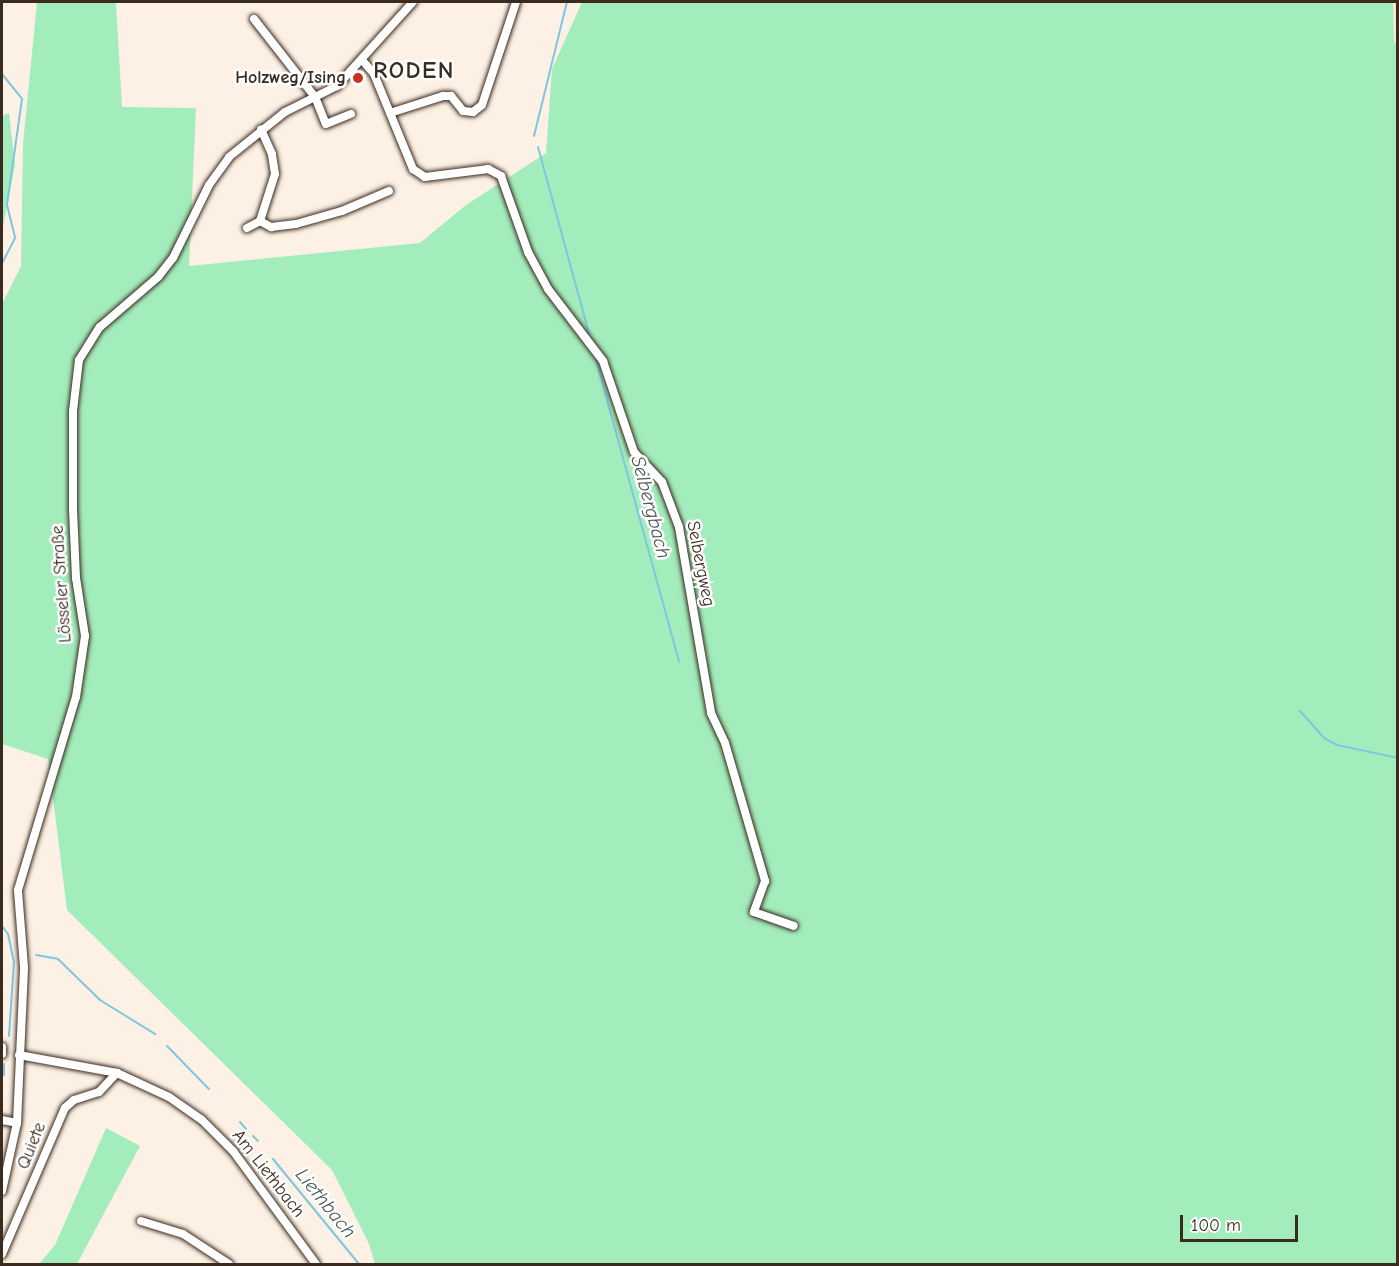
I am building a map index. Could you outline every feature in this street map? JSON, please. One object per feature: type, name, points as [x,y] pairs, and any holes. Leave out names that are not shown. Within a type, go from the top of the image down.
[{"type":"street","name":"Lösseler Straße","points":[[2,1191],[17,1123],[24,960],[18,890],[76,697],[85,636],[76,578],[73,510],[73,411],[79,360],[100,327],[158,277],[173,258],[214,176],[261,129],[337,86],[413,2]]},
{"type":"street","points":[[390,113],[443,96],[451,96],[463,111],[473,112],[482,105],[516,2]]},
{"type":"street","points":[[254,19],[315,97],[326,124],[351,114]]},
{"type":"street","name":"Selbergweg","points":[[362,60],[374,74],[412,170],[425,177],[473,168],[488,168],[501,176],[528,252],[548,289],[603,361],[634,452],[662,482],[679,526],[711,713],[725,743],[765,881],[754,912],[794,926]]},
{"type":"street","points":[[247,228],[260,221],[275,174],[272,154],[261,129]]},
{"type":"street","points":[[260,221],[271,227],[296,224],[342,211],[389,191]]},
{"type":"street","points":[[2,1047],[2,1054]]},
{"type":"street","name":"Am Liethbach","points":[[19,1055],[117,1073],[169,1097],[202,1120],[233,1151],[316,1264]]},
{"type":"street","name":"Quiete","points":[[2,1254],[65,1108],[74,1100],[99,1092],[117,1073]]},
{"type":"street","points":[[3,1124],[17,1123]]},
{"type":"street","points":[[141,1221],[183,1234],[229,1264]]},
{"type":"shaded area","points":[[1393,2],[1397,2],[1397,45],[1394,42]]},
{"type":"green space","points":[[37,2],[116,2],[122,107],[196,108],[189,266],[420,243],[466,205],[546,153],[552,69],[582,2],[1393,2],[1394,42],[1398,45],[1397,1264],[375,1264],[369,1244],[332,1170],[67,910],[48,759],[2,744],[2,304],[21,266],[23,144]]},
{"type":"green space","points":[[9,113],[15,165],[2,232],[2,116]]},
{"type":"green space","points":[[106,1128],[140,1146],[77,1264],[39,1264],[55,1245]]},
{"type":"waterway","name":"Selbergbach","points":[[534,136],[567,2]]},
{"type":"waterway","points":[[2,74],[22,99],[7,205],[15,238],[2,264]]},
{"type":"waterway","name":"Selbergbach","points":[[538,147],[589,334]]},
{"type":"waterway","name":"Selbergbach","points":[[596,360],[679,662]]},
{"type":"waterway","points":[[1300,711],[1324,738],[1337,745],[1398,758]]},
{"type":"waterway","points":[[2,926],[8,934],[14,962],[9,1036]]},
{"type":"waterway","name":"Liethbach","points":[[36,955],[58,959],[100,1000],[155,1034]]},
{"type":"waterway","name":"Liethbach","points":[[167,1046],[209,1089]]},
{"type":"waterway","points":[[4,1064],[4,1075]]},
{"type":"waterway","name":"Liethbach","points":[[240,1122],[247,1130]]},
{"type":"waterway","name":"Liethbach","points":[[253,1136],[258,1141]]},
{"type":"waterway","name":"Liethbach","points":[[273,1159],[359,1264]]},
{"type":"place","name":"Holzweg/Ising","points":[[358,78]]},
{"type":"district","name":"RODEN","points":[[414,71]]}]
